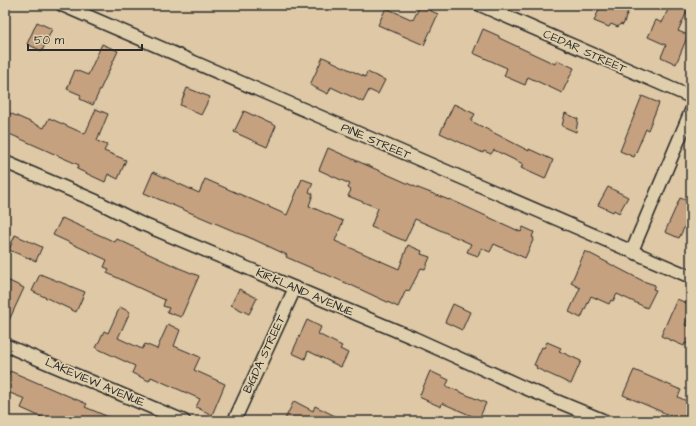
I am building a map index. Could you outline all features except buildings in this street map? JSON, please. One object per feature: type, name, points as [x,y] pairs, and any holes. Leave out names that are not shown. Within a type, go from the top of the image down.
[{"type":"street","name":"PINE STREET","points":[[62,5],[691,277]]},
{"type":"street","name":"CEDAR STREET","points":[[480,5],[691,97]]},
{"type":"street","points":[[632,251],[691,111]]},
{"type":"street","name":"KIRKLAND AVENUE","points":[[5,162],[140,223],[414,338],[525,388],[605,421]]},
{"type":"street","name":"BIGDA STREET","points":[[234,421],[295,288]]},
{"type":"street","name":"LAKEVIEW AVENUE","points":[[5,345],[184,421]]}]
